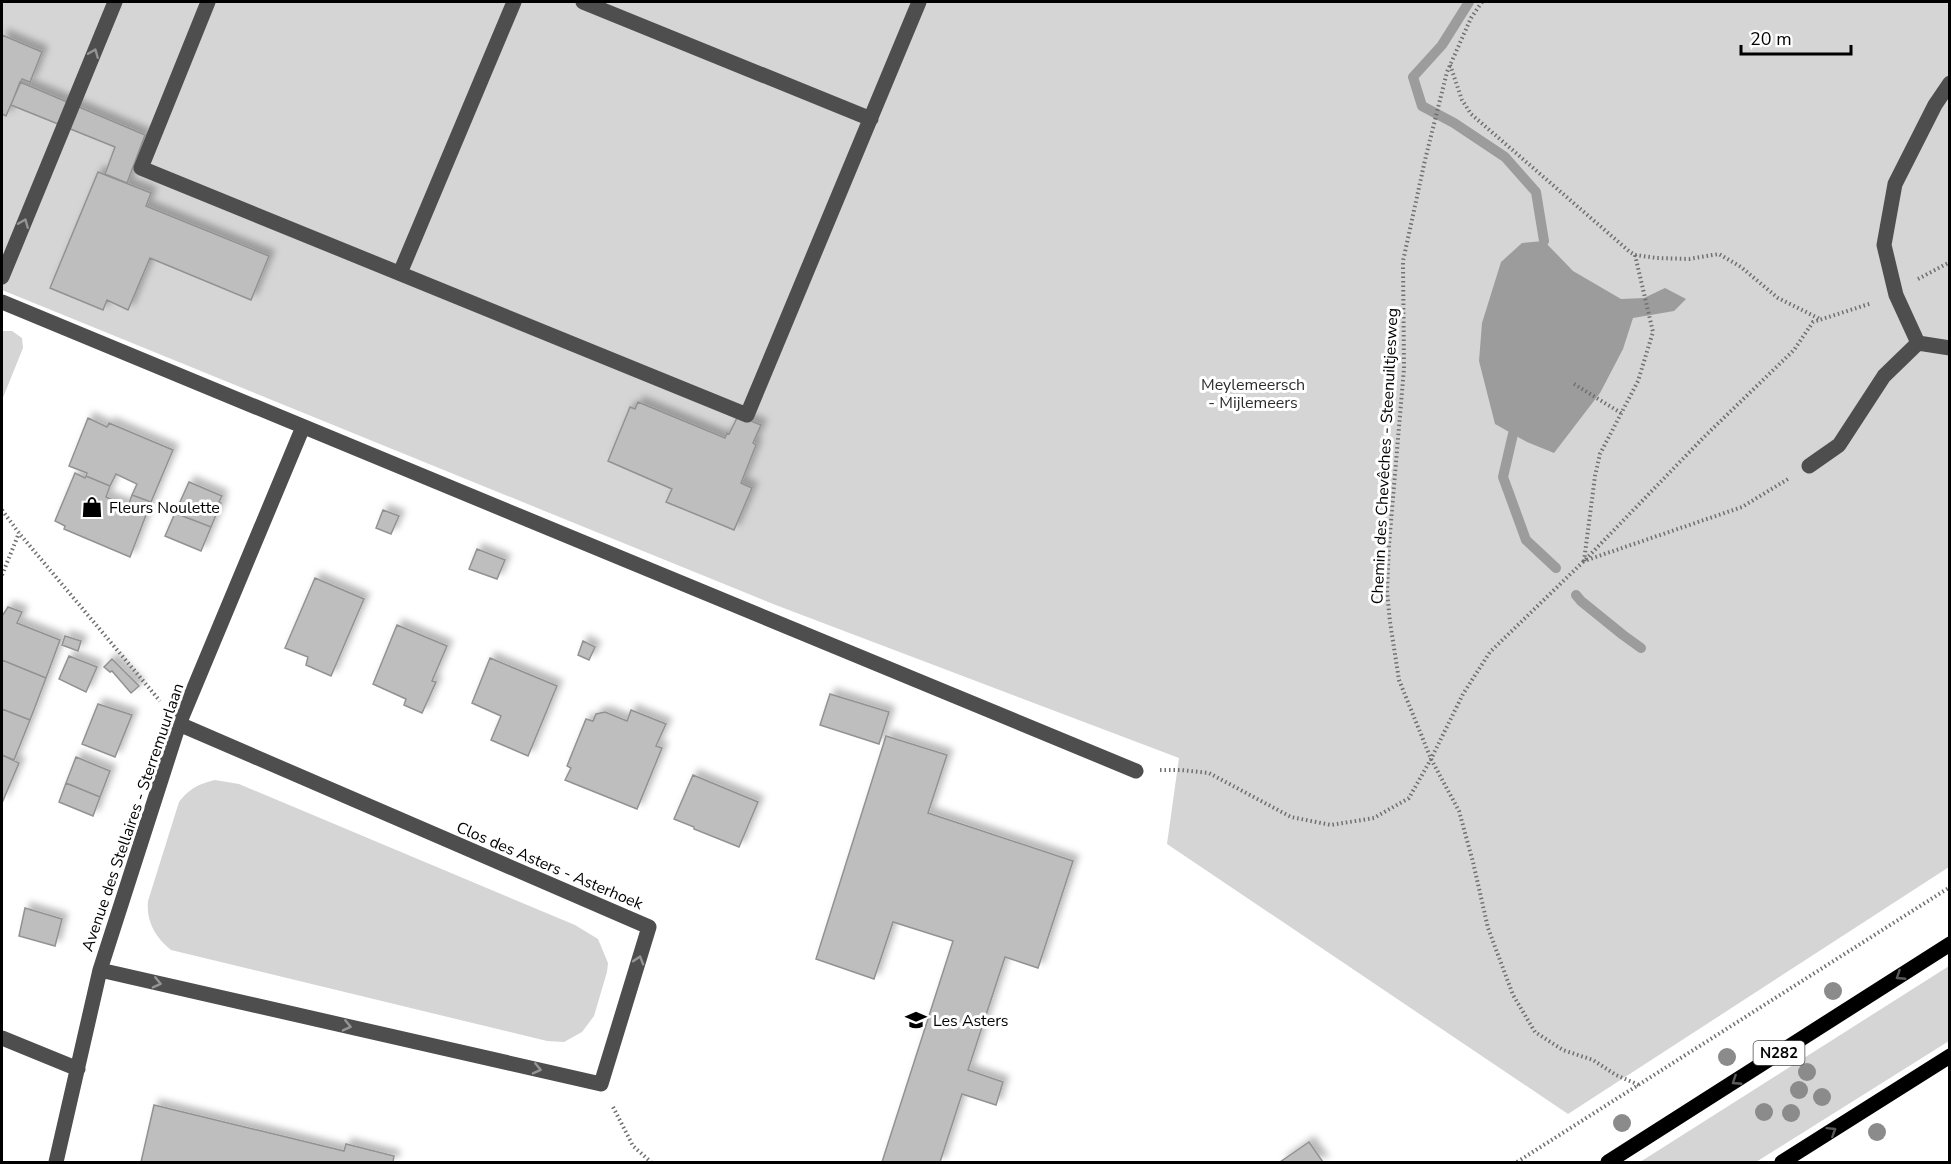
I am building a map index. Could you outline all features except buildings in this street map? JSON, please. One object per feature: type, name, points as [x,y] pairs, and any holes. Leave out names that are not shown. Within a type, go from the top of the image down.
[{"type":"main road","name":"N282","points":[[1608,1162],[1950,944]]},
{"type":"main road","points":[[1782,1162],[1950,1056]]},
{"type":"street","points":[[2,277],[115,2]]},
{"type":"street","points":[[208,2],[141,168],[747,415],[920,2]]},
{"type":"street","points":[[400,273],[514,2]]},
{"type":"street","points":[[583,2],[871,118]]},
{"type":"street","points":[[1918,343],[1896,295],[1884,244],[1895,184],[1935,105],[1950,83]]},
{"type":"street","points":[[2,302],[1136,771]]},
{"type":"street","points":[[1918,343],[1950,348]]},
{"type":"street","points":[[1809,466],[1839,445],[1884,376],[1918,343]]},
{"type":"street","name":"Avenue des Stellaires - Sterremuurlaan","points":[[56,1162],[100,970],[179,724],[303,427]]},
{"type":"street","name":"Clos des Asters - Asterhoek","points":[[179,724],[649,927],[601,1084]]},
{"type":"street","points":[[100,970],[601,1084]]},
{"type":"street","points":[[2,1038],[78,1069]]},
{"type":"path","name":"Chemin des Chevêches - Steenuiltjesweg","points":[[1482,2],[1471,18],[1450,64],[1434,121],[1403,261],[1404,368],[1387,591],[1400,680],[1431,759],[1459,811],[1488,928],[1514,995],[1535,1032],[1563,1050],[1593,1060],[1616,1075],[1639,1085]]},
{"type":"path","points":[[1450,64],[1462,100],[1471,114],[1635,255],[1689,259],[1719,254],[1741,267],[1778,298],[1821,320]]},
{"type":"path","points":[[1584,561],[1600,454],[1638,381],[1653,332],[1635,255]]},
{"type":"path","points":[[1136,771],[1181,770],[1209,773],[1291,817],[1331,825],[1374,818],[1409,798],[1463,694],[1490,652],[1794,350],[1813,322],[1896,295],[1920,278],[1950,262]]},
{"type":"path","points":[[1574,384],[1621,412]]},
{"type":"path","points":[[1584,561],[1742,507],[1809,466]]},
{"type":"path","points":[[2,510],[179,724]]},
{"type":"path","points":[[2,574],[19,532]]},
{"type":"path","points":[[1517,1162],[1950,887]]},
{"type":"path","points":[[601,1084],[633,1146],[651,1162]]},
{"type":"green space","name":"Meylemeersch - Mijlemeers","points":[[2,2],[1949,2],[1949,867],[1568,1114],[1167,844],[1179,758],[773,604],[2,290]]},
{"type":"green space","points":[[2,331],[12,331],[22,338],[23,348],[2,400]]},
{"type":"green space","points":[[215,780],[239,784],[575,925],[598,939],[608,963],[594,1016],[582,1032],[564,1042],[547,1041],[171,950],[160,940],[150,922],[148,901],[179,802],[195,787]]},
{"type":"green space","points":[[1949,966],[1949,1041],[1756,1162],[1640,1162]]},
{"type":"shaded area","points":[[1544,241],[1573,271],[1621,299],[1644,298],[1665,288],[1686,299],[1674,311],[1633,318],[1623,349],[1600,393],[1554,453],[1527,442],[1495,424],[1479,361],[1482,323],[1501,262],[1522,243]]},
{"type":"waterway","points":[[1469,2],[1442,45],[1413,77],[1422,106],[1454,123],[1505,157],[1536,192],[1544,241]]},
{"type":"waterway","points":[[1513,434],[1503,477],[1526,540],[1556,568]]},
{"type":"waterway","points":[[1576,595],[1641,648]]},
{"type":"place","name":"Fleurs Noulette","points":[[92,507]]},
{"type":"place","name":"Les Asters","points":[[916,1020]]}]
